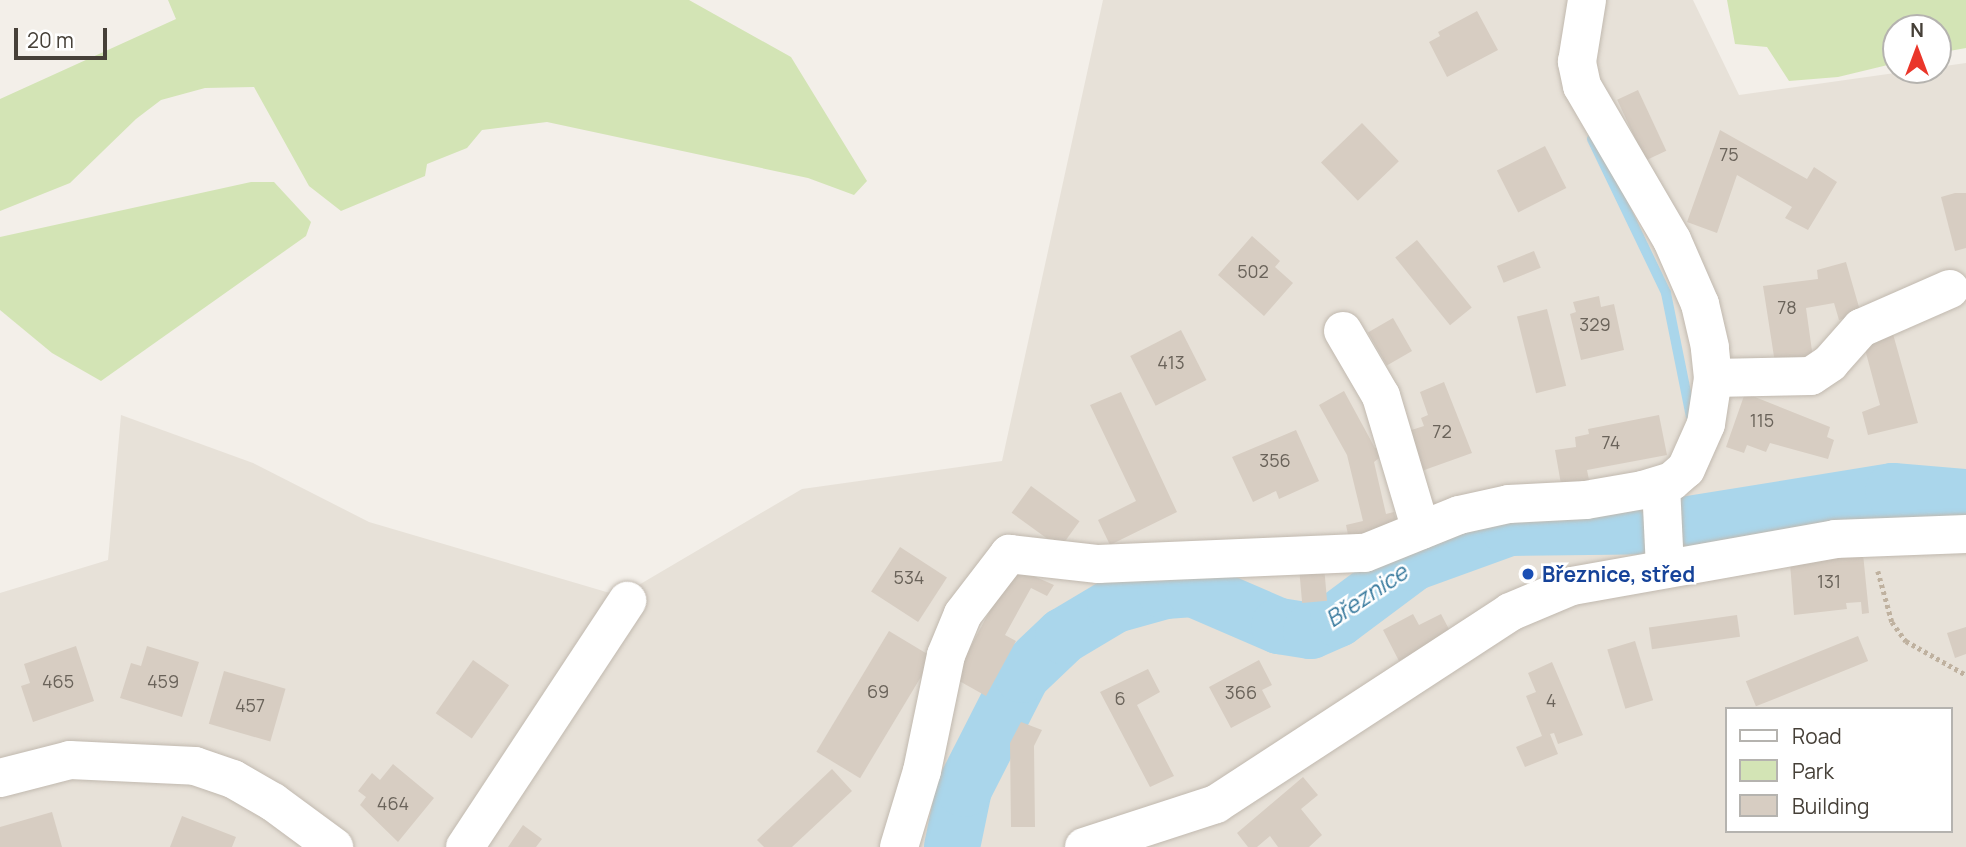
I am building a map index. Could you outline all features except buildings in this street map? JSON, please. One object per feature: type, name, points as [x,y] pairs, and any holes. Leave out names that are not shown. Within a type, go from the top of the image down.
[{"type":"street","points":[[1084,847],[1216,804],[1510,612],[1572,586],[1663,527],[1679,475],[1694,457],[1706,424],[1713,378],[1710,346],[1687,273],[1581,86],[1577,62],[1587,0]]},
{"type":"street","points":[[1713,378],[1811,376],[1830,363],[1861,328],[1950,289]]},
{"type":"street","points":[[1343,331],[1381,396],[1421,530]]},
{"type":"street","points":[[900,847],[922,771],[946,654],[963,614],[1009,554],[1098,564],[1344,555],[1382,549],[1421,530],[1488,508],[1586,500],[1663,527],[1875,535],[1966,534]]},
{"type":"street","points":[[465,847],[526,761],[627,601]]},
{"type":"street","points":[[0,778],[70,760],[195,766],[233,779],[273,802],[334,847]]},
{"type":"path","points":[[1875,535],[1878,574],[1892,622],[1916,648],[1966,675]]},
{"type":"shaded area","points":[[1103,0],[1693,0],[1739,95],[1882,75],[1882,84],[1952,84],[1952,65],[1966,63],[1966,847],[0,847],[0,593],[108,560],[121,415],[253,463],[369,522],[620,596],[802,489],[1002,461]]},
{"type":"green space","points":[[168,0],[689,0],[791,57],[867,181],[854,195],[808,178],[547,122],[482,130],[467,148],[427,164],[425,176],[341,211],[309,186],[254,87],[205,88],[161,100],[136,119],[70,183],[0,211],[0,99],[176,19]]},
{"type":"green space","points":[[1727,0],[1966,0],[1966,48],[1952,50],[1952,14],[1882,14],[1882,66],[1838,77],[1789,81],[1767,47],[1735,44]]},
{"type":"green space","points":[[251,182],[274,182],[311,222],[306,236],[101,381],[52,353],[0,310],[0,237]]},
{"type":"waterway","points":[[1592,139],[1666,293],[1691,417]]},
{"type":"waterway","name":"Březnice","points":[[952,847],[964,789],[1022,675],[1063,636],[1115,605],[1165,591],[1193,589],[1279,626],[1311,631],[1338,619],[1413,563],[1509,528],[1677,526],[1893,491],[1966,497]]},
{"type":"waterway","points":[[1677,526],[1689,502]]},
{"type":"place","name":"Březnice, střed","points":[[1528,574]]}]
